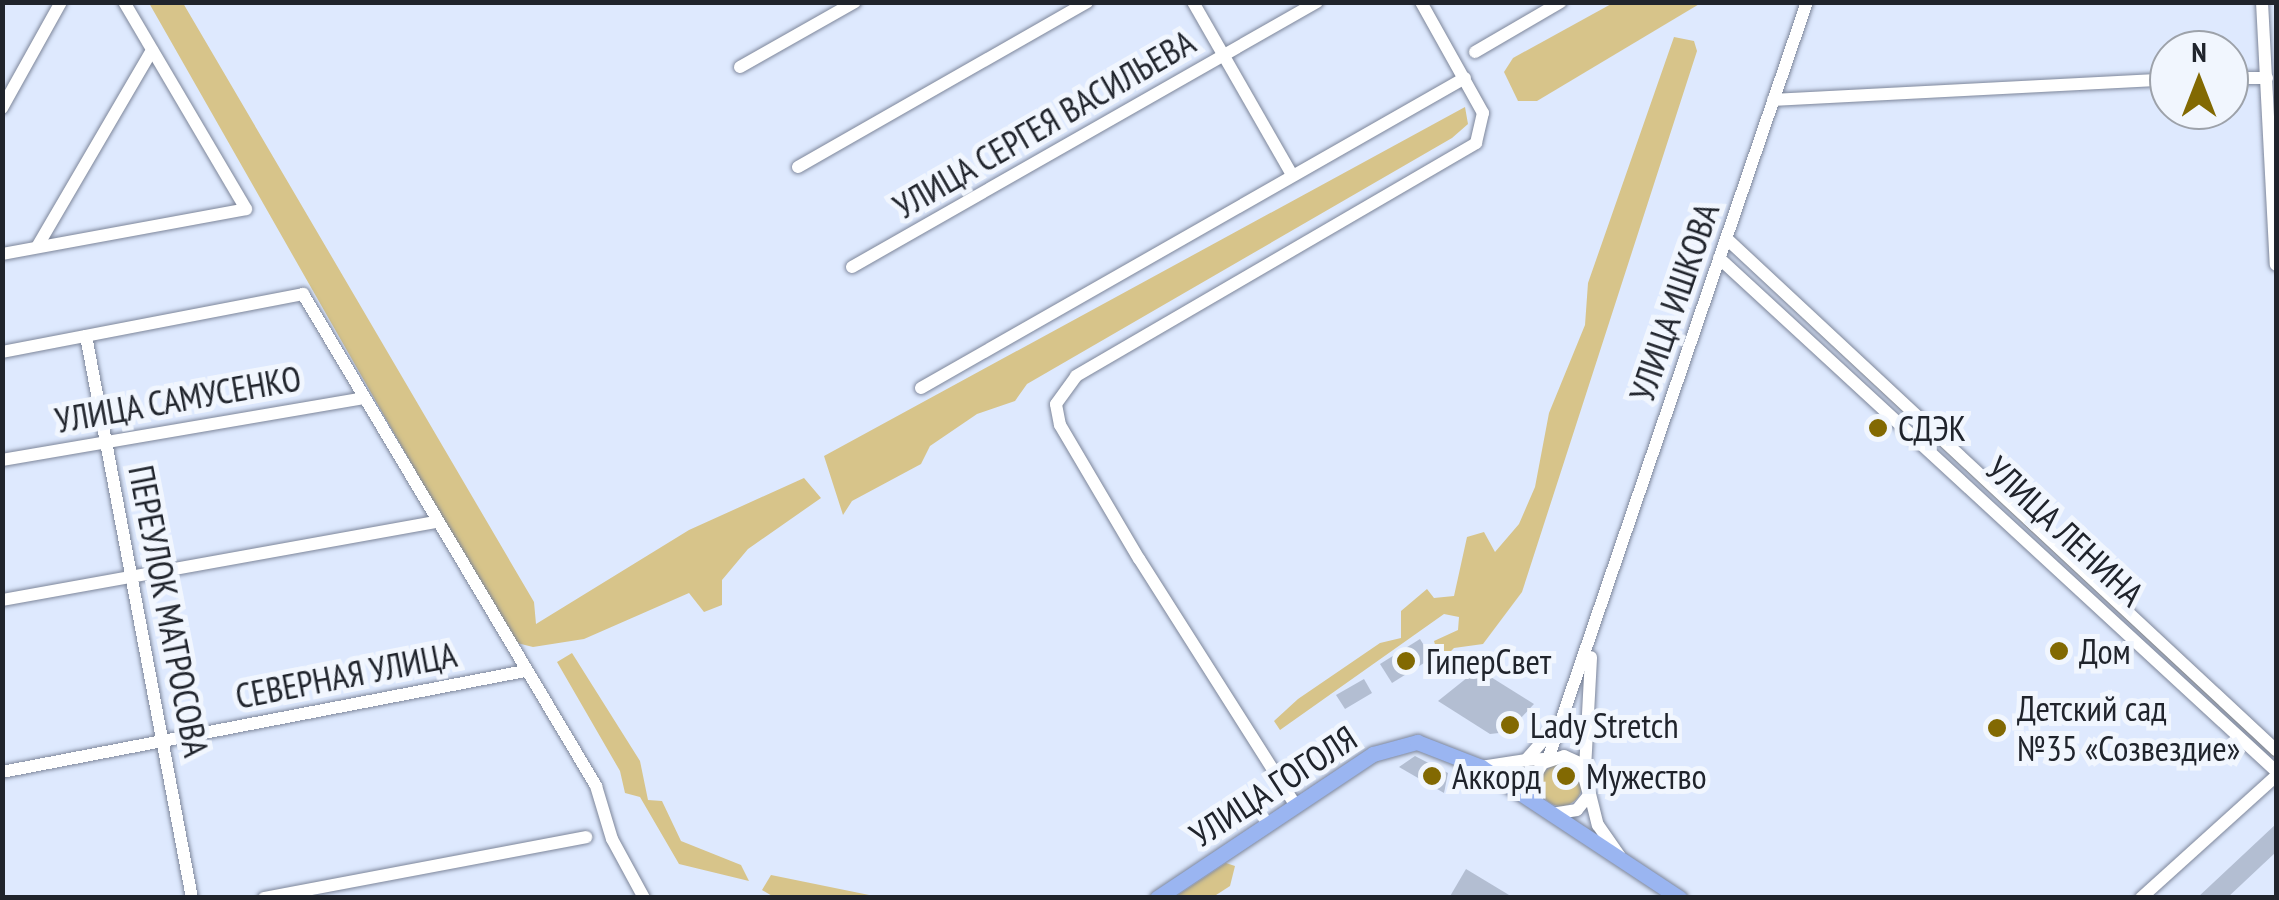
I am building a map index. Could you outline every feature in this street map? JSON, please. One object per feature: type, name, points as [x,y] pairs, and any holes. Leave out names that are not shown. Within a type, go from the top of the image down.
[{"type":"main road","name":"УЛИЦА ГОГОЛЯ","points":[[1158,898],[1296,806],[1403,743],[1438,745],[1481,767],[1545,811]]},
{"type":"main road","points":[[1545,811],[1680,898]]},
{"type":"street","points":[[2,108],[61,2]]},
{"type":"street","points":[[2,254],[246,210],[124,2]]},
{"type":"street","points":[[740,67],[855,2]]},
{"type":"street","points":[[798,167],[1086,2]]},
{"type":"street","points":[[1193,2],[1292,175]]},
{"type":"street","name":"УЛИЦА СЕРГЕЯ ВАСИЛЬЕВА","points":[[852,267],[1317,2]]},
{"type":"street","points":[[1296,806],[1060,425],[1058,394],[1076,376],[1476,142],[1483,114],[1420,2]]},
{"type":"street","points":[[1474,52],[1561,2]]},
{"type":"street","name":"УЛИЦА ИШКОВА","points":[[1548,759],[1807,2]]},
{"type":"street","points":[[2262,2],[2276,265]]},
{"type":"street","points":[[37,247],[152,50]]},
{"type":"street","points":[[921,388],[1466,78]]},
{"type":"street","points":[[2249,78],[2267,78]]},
{"type":"street","points":[[1773,100],[2149,81]]},
{"type":"street","name":"УЛИЦА ЛЕНИНА","points":[[1728,239],[2276,750]]},
{"type":"street","name":"УЛИЦА ЛЕНИНА","points":[[1720,258],[2276,773]]},
{"type":"street","points":[[2,352],[303,294],[435,522],[596,786],[612,840],[644,898]]},
{"type":"street","name":"ПЕРЕУЛОК МАТРОСОВА","points":[[86,336],[192,898]]},
{"type":"street","name":"УЛИЦА САМУСЕНКО","points":[[2,460],[364,398]]},
{"type":"street","points":[[2,600],[435,522]]},
{"type":"street","name":"УЛИЦА ИШКОВА","points":[[1585,769],[1583,707],[1598,621]]},
{"type":"street","name":"СЕВЕРНАЯ УЛИЦА","points":[[2,772],[524,671]]},
{"type":"street","points":[[1526,760],[1559,722]]},
{"type":"street","points":[[1481,767],[1573,758],[1585,769],[1598,825],[1624,862]]},
{"type":"street","points":[[1548,759],[1532,781],[1545,811],[1577,810],[1590,790]]},
{"type":"street","points":[[2141,898],[2276,773]]},
{"type":"street","points":[[264,898],[586,837]]},
{"type":"shaded area","points":[[149,3],[183,3],[534,602],[536,624],[689,530],[804,478],[821,498],[748,549],[722,580],[722,605],[704,612],[689,593],[584,639],[533,647],[513,642]]},
{"type":"shaded area","points":[[1613,3],[1701,3],[1537,101],[1518,101],[1504,72],[1513,58]]},
{"type":"shaded area","points":[[1674,37],[1694,41],[1697,51],[1522,592],[1483,644],[1454,648],[1440,662],[1434,641],[1458,630],[1459,617],[1444,614],[1280,730],[1274,721],[1298,699],[1380,643],[1401,638],[1401,611],[1427,589],[1434,598],[1454,596],[1467,537],[1484,532],[1495,552],[1519,524],[1535,487],[1549,413],[1585,325],[1588,283]]},
{"type":"shaded area","points":[[1465,107],[1468,124],[1452,138],[1027,384],[1015,401],[977,414],[930,446],[921,464],[852,501],[843,515],[824,456]]},
{"type":"shaded area","points":[[1733,253],[2276,754],[2273,757]]},
{"type":"shaded area","points":[[572,653],[640,761],[648,800],[662,801],[681,841],[741,865],[749,881],[679,864],[640,797],[625,793],[620,771],[557,662]]},
{"type":"shaded area","points":[[1561,764],[1576,770],[1582,785],[1576,800],[1561,806],[1546,800],[1540,785],[1546,770]]},
{"type":"shaded area","points":[[1226,863],[1235,866],[1230,886],[1213,897],[1175,897]]},
{"type":"shaded area","points":[[771,875],[879,897],[774,897],[762,890]]},
{"type":"building","name":"ГиперСвет","points":[[1420,639],[1432,658],[1392,683],[1380,664]]},
{"type":"building","points":[[1478,669],[1534,704],[1508,732],[1490,734],[1438,701]]},
{"type":"building","points":[[1364,679],[1372,693],[1345,709],[1336,695]]},
{"type":"building","name":"Аккорд","points":[[1415,756],[1448,773],[1444,793],[1399,767]]},
{"type":"building","points":[[2276,824],[2276,852],[2227,898],[2197,898]]},
{"type":"building","points":[[1466,869],[1514,898],[1449,898]]},
{"type":"place","name":"СДЭК","points":[[1878,428]]},
{"type":"place","name":"Дом","points":[[2059,651]]},
{"type":"place","name":"ГиперСвет","points":[[1406,661]]},
{"type":"place","name":"Lady Stretch","points":[[1510,725]]},
{"type":"place","name":"Детский сад №35 «Созвездие»","points":[[1997,728]]},
{"type":"place","name":"Аккорд","points":[[1432,776]]},
{"type":"place","name":"Мужество","points":[[1566,776]]}]
